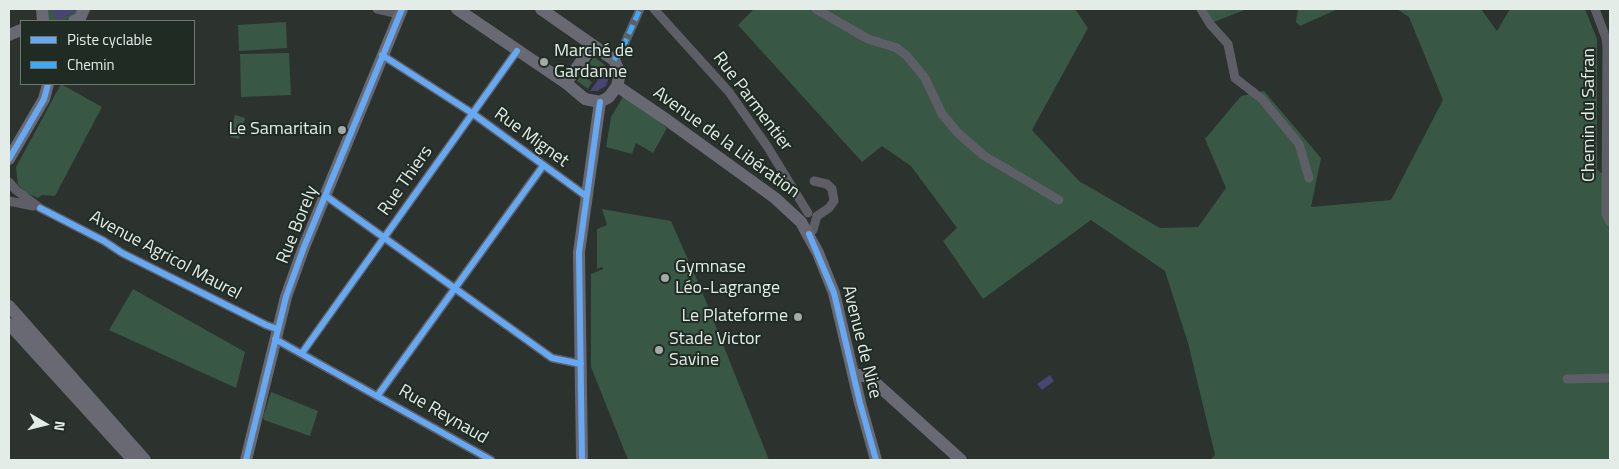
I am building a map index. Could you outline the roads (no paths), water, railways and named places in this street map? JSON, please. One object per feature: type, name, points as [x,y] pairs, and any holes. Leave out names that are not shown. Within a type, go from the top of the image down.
[{"type":"main road","points":[[76,20],[80,18],[84,9]]},
{"type":"main road","points":[[457,9],[566,83],[585,99],[600,102],[609,97],[617,86],[618,69],[614,60],[540,9]]},
{"type":"main road","name":"Rue Borely","points":[[246,460],[276,334],[304,247],[401,12]]},
{"type":"main road","points":[[566,83],[592,46]]},
{"type":"main road","points":[[9,159],[44,99],[48,85]]},
{"type":"main road","name":"Avenue de la Libération","points":[[617,86],[740,173],[809,217],[809,234]]},
{"type":"main road","points":[[582,460],[580,252],[600,102]]},
{"type":"main road","name":"Avenue de Nice","points":[[809,234],[826,255],[838,282],[860,375],[868,427]]},
{"type":"main road","name":"Avenue de Nice","points":[[809,234],[834,293],[860,403],[876,460]]},
{"type":"main road","points":[[9,306],[145,460]]},
{"type":"main road","points":[[9,324],[130,459]]},
{"type":"main road","points":[[860,375],[870,378],[961,460]]},
{"type":"street","points":[[377,9],[401,12]]},
{"type":"street","points":[[614,60],[623,47],[640,9]]},
{"type":"street","name":"Rue Parmentier","points":[[654,9],[729,92],[767,146],[809,217]]},
{"type":"street","points":[[816,9],[868,39],[897,48],[907,56],[924,78],[942,114],[958,133],[983,155],[1059,200]]},
{"type":"street","points":[[1201,9],[1210,24],[1228,44],[1235,78],[1262,99],[1299,144],[1309,178]]},
{"type":"street","name":"Chemin du Safran","points":[[1595,9],[1606,38],[1609,125],[1606,214],[1610,222]]},
{"type":"street","name":"Rue Thiers","points":[[302,353],[517,51]]},
{"type":"street","name":"Rue Mignet","points":[[382,55],[472,113],[586,196]]},
{"type":"street","points":[[378,395],[543,166]]},
{"type":"street","points":[[809,217],[829,208],[834,201],[833,194],[827,184],[814,181]]},
{"type":"street","name":"Avenue Agricol Maurel","points":[[9,182],[16,190],[40,208],[276,334]]},
{"type":"street","points":[[326,196],[552,358],[581,364]]},
{"type":"street","name":"Avenue Agricol Maurel","points":[[9,201],[40,208]]},
{"type":"street","name":"Rue Reynaud","points":[[276,334],[302,353],[491,460]]},
{"type":"street","points":[[1567,379],[1610,378]]},
{"type":"place","name":"Marché de Gardanne","points":[[544,62]]},
{"type":"place","name":"Le Samaritain","points":[[342,130]]},
{"type":"place","name":"Gymnase Léo-Lagrange","points":[[665,278]]},
{"type":"place","name":"Le Plateforme","points":[[798,317]]},
{"type":"place","name":"Stade Victor Savine","points":[[659,350]]}]
